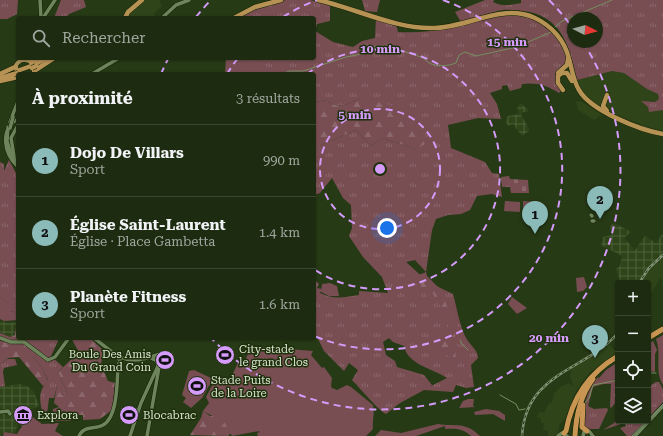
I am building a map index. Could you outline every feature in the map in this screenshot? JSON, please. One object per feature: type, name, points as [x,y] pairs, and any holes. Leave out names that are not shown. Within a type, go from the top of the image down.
[{"type":"highway","points":[[126,16],[128,12],[142,0]]},
{"type":"highway","points":[[237,16],[253,7],[277,0]]},
{"type":"highway","points":[[237,16],[255,7],[281,0]]},
{"type":"highway","points":[[318,0],[423,27],[457,26],[499,14],[521,14],[534,18],[549,27],[558,36],[566,49],[578,89],[586,100],[599,109]]},
{"type":"highway","points":[[323,0],[416,26]]},
{"type":"highway","points":[[423,27],[452,25],[503,12],[520,12],[537,17],[553,28],[561,38],[570,58],[577,86],[591,104],[644,128],[663,133]]},
{"type":"highway","points":[[566,49],[568,59],[567,65],[557,75],[556,79],[564,89],[558,83],[557,78],[562,73],[567,73],[582,96],[591,105],[644,129],[663,133]]},
{"type":"highway","points":[[33,67],[44,60]]},
{"type":"highway","points":[[33,67],[46,60]]},
{"type":"highway","points":[[19,72],[49,60]]},
{"type":"highway","points":[[0,77],[16,73]]},
{"type":"highway","points":[[591,104],[600,106],[606,95],[603,108],[617,116]]},
{"type":"highway","points":[[651,338],[663,331]]},
{"type":"highway","points":[[574,436],[577,407],[582,393],[601,368],[615,359]]},
{"type":"highway","points":[[565,434],[568,419],[576,399],[582,388],[592,379]]},
{"type":"highway","points":[[583,434],[582,409],[592,379]]},
{"type":"main road","points":[[41,0],[44,7],[42,16]]},
{"type":"main road","points":[[43,13],[44,7],[55,0]]},
{"type":"main road","points":[[164,16],[176,6],[188,0]]},
{"type":"main road","points":[[16,72],[19,60]]},
{"type":"main road","points":[[25,60],[33,67]]},
{"type":"main road","points":[[95,72],[116,60]]},
{"type":"main road","points":[[16,120],[9,127],[7,141],[11,155],[16,164]]},
{"type":"main road","points":[[16,120],[9,127],[9,143],[16,160]]},
{"type":"main road","points":[[16,120],[4,130],[2,138],[8,155],[16,165]]},
{"type":"main road","points":[[14,157],[11,138],[16,120]]},
{"type":"main road","points":[[4,145],[6,145],[7,141]]},
{"type":"main road","points":[[0,337],[11,342],[24,342],[48,360],[55,357],[68,340]]},
{"type":"main road","points":[[94,340],[120,361],[132,361],[160,354]]},
{"type":"main road","points":[[94,340],[120,361],[131,362],[151,358],[160,354]]},
{"type":"main road","points":[[147,436],[160,354]]},
{"type":"main road","points":[[151,358],[159,361]]},
{"type":"main road","points":[[78,436],[83,430],[101,426],[110,418],[114,409],[120,361]]},
{"type":"main road","points":[[130,436],[159,361]]},
{"type":"main road","points":[[635,436],[663,406]]},
{"type":"main road","points":[[0,412],[8,411],[10,414]]},
{"type":"main road","points":[[583,434],[591,432],[593,436]]},
{"type":"main road","points":[[558,436],[565,434]]},
{"type":"shaded area","points":[[143,0],[159,0],[162,6],[153,14],[155,16],[127,16]]},
{"type":"shaded area","points":[[612,71],[624,73],[647,89],[658,94],[659,99],[655,102],[641,101],[648,107],[649,112],[663,110],[663,131],[645,126],[603,109],[585,96],[577,80]]},
{"type":"shaded area","points":[[576,101],[582,102],[602,115],[594,120],[578,110]]},
{"type":"shaded area","points":[[521,103],[528,110],[528,112],[523,112],[521,115],[530,130],[522,136],[513,124],[509,126],[505,122],[508,116],[519,114],[517,108]]},
{"type":"shaded area","points":[[614,223],[631,232],[624,238],[635,250],[645,236],[656,243],[663,233],[663,254],[649,266],[640,280],[620,280],[616,269],[620,266],[622,256],[601,245],[603,237],[612,235],[610,226]]},
{"type":"shaded area","points":[[663,254],[663,291],[661,277],[651,293],[651,280],[640,280],[649,266]]},
{"type":"shaded area","points":[[0,321],[11,323],[16,321],[15,335],[10,337],[0,332]]},
{"type":"shaded area","points":[[615,334],[615,338],[609,344],[615,351],[615,354],[591,371],[576,391],[565,418],[559,425],[558,436],[548,436],[548,430],[543,430],[544,423],[541,423],[541,418],[537,417],[540,412],[543,413],[545,411],[549,403],[552,403],[554,394],[559,388],[568,383],[574,387],[570,377],[572,367],[550,381],[532,402],[529,410],[525,409],[530,401],[550,378],[606,344]]},
{"type":"shaded area","points":[[19,384],[27,386],[34,392],[39,406],[17,415],[19,421],[15,433],[4,432],[0,436],[0,387]]},
{"type":"green space","points":[[0,0],[18,0],[17,14],[7,19],[0,19]]},
{"type":"green space","points":[[61,0],[84,0],[86,7],[67,16],[55,16]]},
{"type":"green space","points":[[286,0],[310,0],[330,5],[330,21],[317,24],[316,28],[316,16],[243,16],[263,6]]},
{"type":"green space","points":[[362,0],[380,0],[377,12],[365,11]]},
{"type":"green space","points":[[485,0],[494,0],[493,2],[497,4],[507,5],[521,3],[521,0],[663,0],[663,110],[649,112],[648,107],[641,101],[655,102],[659,99],[658,94],[647,89],[624,73],[612,71],[577,80],[568,48],[603,48],[603,12],[567,12],[567,45],[558,29],[551,22],[530,12],[502,10],[461,22],[455,12]]},
{"type":"green space","points":[[517,16],[530,18],[543,25],[560,42],[564,48],[567,63],[555,77],[558,87],[562,90],[559,93],[546,86],[532,83],[522,84],[521,88],[510,91],[507,85],[502,86],[502,89],[490,93],[497,104],[501,119],[478,118],[448,125],[451,148],[485,162],[492,173],[499,174],[502,197],[492,194],[477,196],[470,210],[461,214],[448,215],[436,219],[432,230],[426,272],[415,260],[406,262],[428,282],[453,294],[466,339],[478,355],[478,358],[471,365],[474,387],[466,388],[456,385],[453,392],[424,390],[400,403],[386,414],[374,404],[352,380],[358,370],[349,363],[344,371],[324,351],[316,335],[316,281],[319,284],[317,288],[322,289],[320,293],[330,297],[349,297],[359,295],[359,291],[388,293],[382,277],[363,257],[349,236],[352,228],[351,205],[343,198],[332,178],[320,193],[316,194],[316,147],[356,130],[371,146],[382,138],[416,149],[361,98],[339,106],[327,100],[316,102],[316,72],[225,72],[226,60],[316,60],[316,32],[333,42],[353,47],[362,41],[375,38],[376,18],[396,24],[398,32],[411,32],[441,29],[490,18]],"holes":[[[389,338],[393,342],[404,346],[410,358],[415,362],[447,378],[429,387],[432,385],[424,375],[397,367],[395,361],[386,355],[383,342]]]},
{"type":"green space","points":[[249,60],[260,60],[261,65],[233,72],[228,67]]},
{"type":"green space","points":[[361,98],[390,105],[408,114],[425,134],[425,144],[416,149],[382,138],[371,146],[356,130],[316,147],[316,102],[327,100],[339,106]]},
{"type":"green space","points":[[9,160],[16,173],[16,312],[11,311],[11,305],[0,297],[0,162],[4,164],[4,171]]},
{"type":"green space","points":[[509,176],[510,179],[528,180],[529,193],[511,193],[510,187],[502,187],[501,177]]},
{"type":"green space","points":[[505,201],[520,202],[520,212],[504,211]]},
{"type":"green space","points":[[523,201],[541,202],[540,213],[523,212]]},
{"type":"green space","points":[[426,272],[427,276],[446,295],[446,303],[454,320],[456,359],[438,351],[426,349],[440,334],[447,331],[447,326],[442,309],[430,289],[426,288],[428,299],[418,280],[414,281],[418,291],[415,294],[411,278]]},
{"type":"green space","points":[[584,277],[587,287],[583,291],[577,292],[576,278]]},
{"type":"green space","points":[[330,283],[337,286],[339,296],[329,296],[321,292],[322,284]]},
{"type":"green space","points":[[0,297],[12,305],[11,311],[16,312],[16,320],[4,321],[0,319]]},
{"type":"green space","points":[[512,297],[527,308],[517,314],[508,304]]},
{"type":"green space","points":[[16,327],[16,340],[30,340],[36,352],[33,356],[42,368],[48,381],[43,386],[19,357],[8,358],[0,364],[0,333],[10,337],[15,335]]},
{"type":"green space","points":[[663,335],[663,385],[658,368],[658,345],[656,339]]},
{"type":"green space","points":[[29,340],[58,340],[51,356],[63,367],[58,372],[67,392],[66,395],[60,394],[57,386],[54,398],[49,398],[47,414],[51,418],[42,419],[39,415],[42,411],[40,402],[41,391],[48,380],[42,368],[33,356]]},
{"type":"green space","points":[[72,340],[92,340],[103,350],[101,365],[108,381],[115,383],[112,410],[100,419],[83,420],[83,415],[70,415],[66,417],[66,412],[63,411],[59,417],[71,418],[71,421],[52,421],[53,409],[59,407],[54,403],[57,385],[60,389],[60,394],[66,395],[67,392],[58,372],[79,352]]},
{"type":"green space","points":[[653,341],[657,350],[655,354],[655,372],[651,371],[651,342]]},
{"type":"green space","points":[[262,347],[313,351],[311,355],[322,368],[324,367],[332,378],[332,388],[337,390],[347,385],[373,405],[373,429],[366,436],[258,436],[257,433],[260,432],[258,431],[232,436],[225,423],[203,411],[209,403],[206,397],[215,380],[219,378],[228,384],[239,361],[243,365],[248,354]]},
{"type":"green space","points":[[7,359],[15,359],[17,365],[4,368],[3,372],[5,386],[0,387],[0,364]]},
{"type":"green space","points":[[239,361],[242,365],[259,431],[230,434],[228,436],[190,435],[201,418],[203,411],[210,416],[214,416]]},
{"type":"green space","points":[[615,364],[615,379],[605,383],[600,381],[599,378],[606,370]]},
{"type":"green space","name":"Stade Puits de la Loire","points":[[194,370],[213,379],[202,398],[191,408],[183,402],[186,398],[182,395],[189,371]]},
{"type":"green space","points":[[598,377],[600,380],[611,381],[615,379],[615,403],[611,408],[610,407],[611,384],[603,384],[593,387],[588,406],[594,409],[607,408],[608,410],[599,429],[584,429],[584,414],[587,395]]},
{"type":"green space","points":[[659,382],[663,389],[663,402],[651,415],[651,388],[651,385]]},
{"type":"green space","points":[[474,399],[473,406],[475,407],[459,408],[463,401]]},
{"type":"green space","points":[[486,409],[499,411],[505,415],[505,421],[493,414],[475,415],[474,412]]},
{"type":"green space","points":[[30,415],[42,424],[59,423],[55,431],[63,436],[3,436],[4,432],[17,434],[22,426],[19,419]]},
{"type":"green space","points":[[615,422],[615,424],[621,424],[603,430]]},
{"type":"green space","points":[[438,424],[465,426],[475,431],[480,436],[471,436],[459,430],[445,429],[445,426],[416,436],[375,436],[381,430],[401,433]]},
{"type":"green space","points":[[625,424],[642,424],[631,436],[627,436],[620,428],[626,426]]},
{"type":"waterway","points":[[555,27],[562,21],[612,0]]},
{"type":"waterway","points":[[287,72],[303,71],[346,57],[367,53],[375,46],[387,47],[422,57],[429,63],[439,66],[450,65],[456,63],[459,55],[465,52],[476,56],[517,47],[551,32]]},
{"type":"waterway","points":[[460,340],[468,350]]},
{"type":"waterway","points":[[651,373],[656,373]]},
{"type":"waterway","points":[[584,404],[589,398],[593,385],[615,381]]},
{"type":"waterway","points":[[500,395],[516,404],[519,410],[525,409]]},
{"type":"tram line","points":[[651,417],[663,404]]},
{"type":"tram line","points":[[632,436],[643,424]]},
{"type":"railway","points":[[641,280],[649,268],[663,255]]},
{"type":"railway","points":[[522,436],[526,415],[534,398],[545,386],[559,375],[589,357],[615,336]]},
{"type":"place","name":"Église Saint-Laurent","points":[[600,219]]},
{"type":"place","name":"Dojo De Villars","points":[[535,234]]},
{"type":"place","name":"City-stade le grand Clos","points":[[225,355]]},
{"type":"place","name":"Planète Fitness","points":[[595,358]]},
{"type":"place","name":"Boule Des Amis Du Grand Coin","points":[[165,360]]},
{"type":"place","name":"Stade Puits de la Loire","points":[[197,386]]},
{"type":"place","name":"Explora","points":[[23,415]]},
{"type":"place","name":"Blocabrac","points":[[129,415]]}]
